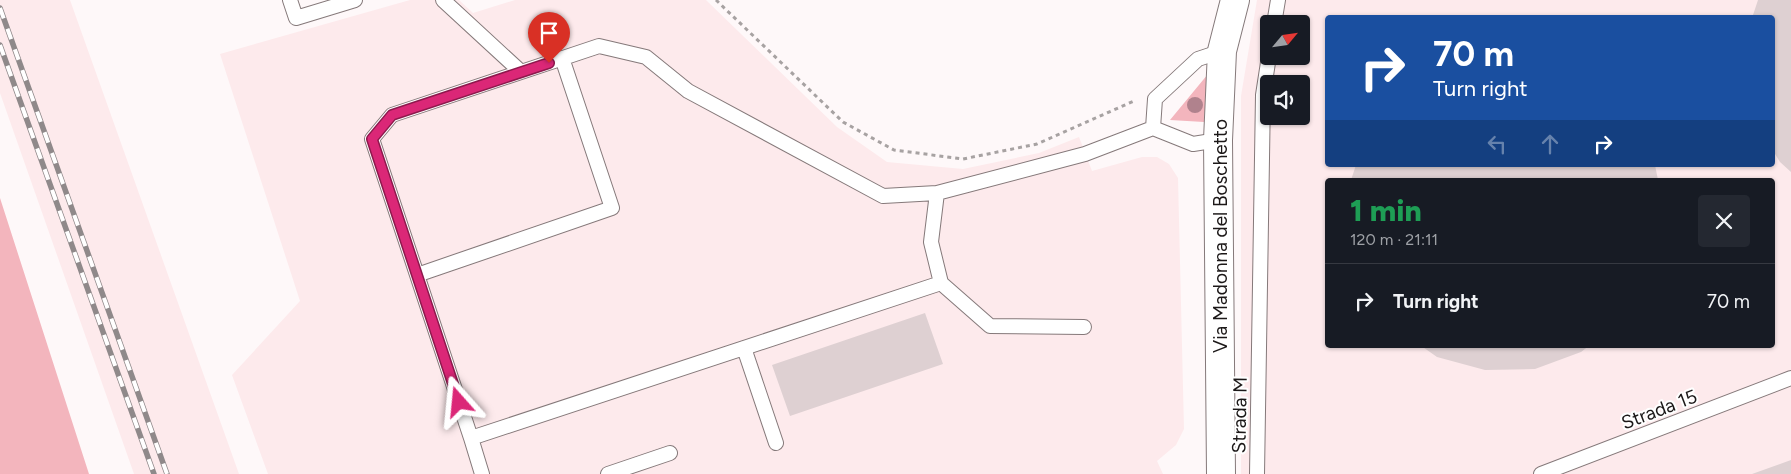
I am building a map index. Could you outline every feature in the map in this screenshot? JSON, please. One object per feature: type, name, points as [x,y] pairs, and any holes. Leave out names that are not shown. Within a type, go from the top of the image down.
[{"type":"main road","name":"Via Madonna del Boschetto","points":[[1221,474],[1218,140],[1222,51],[1235,0]]},
{"type":"lane","points":[[290,0],[296,18],[355,0]]},
{"type":"lane","points":[[443,0],[521,72]]},
{"type":"lane","points":[[1276,15],[1278,0]]},
{"type":"lane","points":[[482,474],[372,139],[392,115],[599,46],[646,57],[688,91],[883,196],[938,193],[1085,154],[1152,128],[1193,144],[1218,140]]},
{"type":"lane","points":[[1152,128],[1155,99],[1198,59],[1222,51]]},
{"type":"lane","points":[[417,275],[612,208],[562,58]]},
{"type":"lane","name":"Strada M","points":[[1257,474],[1263,95],[1268,65]]},
{"type":"lane","points":[[938,193],[931,242],[940,283],[990,326],[1084,327]]},
{"type":"lane","points":[[471,438],[940,283]]},
{"type":"lane","points":[[744,348],[776,443]]},
{"type":"lane","name":"Strada 15","points":[[1542,474],[1791,378]]},
{"type":"lane","points":[[608,474],[670,453]]},
{"type":"path","points":[[716,0],[843,122],[894,150],[963,159],[1037,144],[1134,100],[1155,99]]},
{"type":"shaded area","points":[[0,0],[70,0],[239,474],[134,474],[0,93]]},
{"type":"shaded area","points":[[410,0],[459,0],[473,13],[515,0],[706,0],[837,127],[887,162],[963,169],[1039,153],[1079,137],[1092,171],[1142,157],[1157,157],[1169,164],[1178,178],[1184,429],[1176,445],[1157,461],[1163,474],[268,474],[232,375],[300,301],[220,54]]},
{"type":"shaded area","points":[[1257,0],[1791,0],[1791,474],[1241,474],[1241,96]]},
{"type":"shaded area","points":[[1208,74],[1204,122],[1170,120]]},
{"type":"shaded area","points":[[0,198],[89,474],[0,474]]},
{"type":"building","points":[[1758,0],[1791,0],[1791,172],[1780,162],[1775,154],[1775,15],[1753,15]]},
{"type":"building","points":[[1355,167],[1655,167],[1658,178],[1352,178]]},
{"type":"building","points":[[925,313],[943,364],[790,416],[772,365]]},
{"type":"building","points":[[1424,348],[1586,348],[1581,352],[1535,369],[1485,370],[1437,357]]},
{"type":"building","points":[[1791,460],[1791,474],[1752,474]]},
{"type":"railway","points":[[0,8],[167,474]]},
{"type":"railway","points":[[0,45],[154,474]]},
{"type":"route","points":[[459,402],[372,139],[392,115],[549,63]]}]
